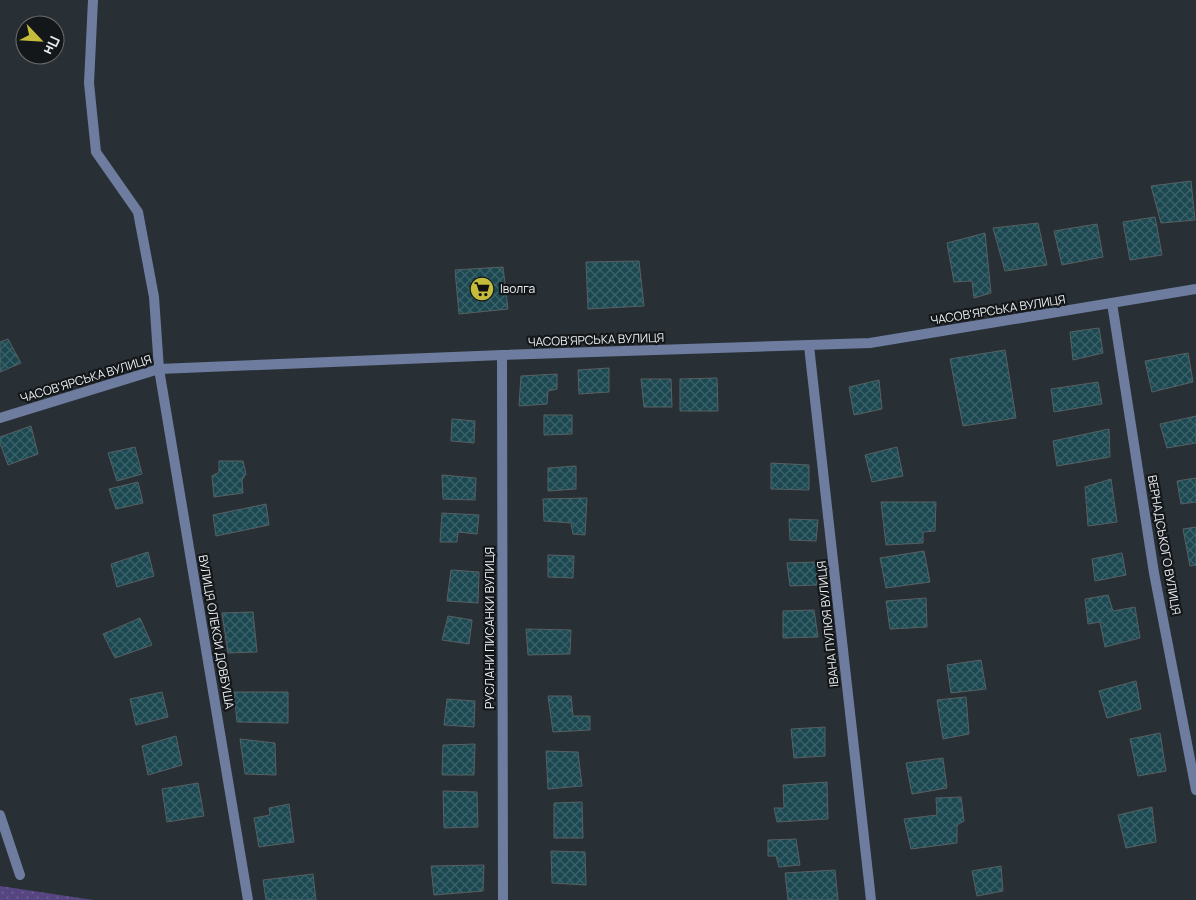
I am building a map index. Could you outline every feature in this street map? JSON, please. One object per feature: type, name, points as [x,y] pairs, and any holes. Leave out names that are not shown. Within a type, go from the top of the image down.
[{"type":"street","name":"ВУЛИЦЯ ОЛЕКСИ ДОВБУША","points":[[94,0],[89,83],[96,152],[138,212],[154,297],[158,369],[248,900]]},
{"type":"street","name":"ЧАСОВ'ЯРСЬКА ВУЛИЦЯ","points":[[0,418],[158,369],[502,355],[870,344],[1196,289]]},
{"type":"street","name":"ВЕРНАДСЬКОГО ВУЛИЦЯ","points":[[1112,303],[1154,573],[1196,790]]},
{"type":"street","name":"ІВАНА ПУЛЮЯ ВУЛИЦЯ","points":[[809,346],[871,900]]},
{"type":"street","name":"РУСЛАНИ ПИСАНКИ ВУЛИЦЯ","points":[[502,355],[502,900]]},
{"type":"street","points":[[0,815],[20,875]]},
{"type":"shaded area","points":[[0,886],[93,900],[0,900]]},
{"type":"building","points":[[1191,181],[1195,220],[1161,223],[1151,186]]},
{"type":"building","points":[[1155,217],[1162,255],[1130,260],[1123,222]]},
{"type":"building","points":[[1038,223],[1047,265],[1005,271],[993,228]]},
{"type":"building","points":[[1097,224],[1103,257],[1062,265],[1054,231]]},
{"type":"building","points":[[985,233],[991,293],[974,298],[972,281],[954,282],[947,243]]},
{"type":"building","points":[[639,261],[644,306],[588,309],[586,262]]},
{"type":"building","name":"Іволга","points":[[503,267],[508,309],[459,314],[455,270]]},
{"type":"building","points":[[1099,328],[1103,353],[1073,360],[1070,332]]},
{"type":"building","points":[[8,339],[21,363],[0,372],[0,342]]},
{"type":"building","points":[[1005,350],[1016,418],[963,426],[950,359]]},
{"type":"building","points":[[1188,353],[1193,382],[1152,392],[1145,361]]},
{"type":"building","points":[[609,368],[609,392],[579,394],[578,370]]},
{"type":"building","points":[[557,374],[557,389],[548,391],[547,404],[519,406],[521,376]]},
{"type":"building","points":[[717,378],[718,411],[680,411],[680,379]]},
{"type":"building","points":[[641,379],[671,379],[672,407],[644,407]]},
{"type":"building","points":[[879,380],[882,409],[854,415],[849,387]]},
{"type":"building","points":[[1098,382],[1102,404],[1054,412],[1051,389]]},
{"type":"building","points":[[544,415],[572,415],[572,434],[544,435]]},
{"type":"building","points":[[1196,416],[1196,443],[1167,448],[1160,424]]},
{"type":"building","points":[[452,419],[475,421],[474,443],[451,441]]},
{"type":"building","points":[[31,426],[38,454],[8,465],[0,443],[0,437]]},
{"type":"building","points":[[1109,429],[1110,457],[1057,466],[1053,441]]},
{"type":"building","points":[[135,447],[142,474],[117,481],[108,453]]},
{"type":"building","points":[[897,447],[903,476],[872,482],[865,455]]},
{"type":"building","points":[[219,461],[243,461],[246,474],[242,480],[243,493],[214,497],[212,476],[219,472]]},
{"type":"building","points":[[771,463],[809,465],[809,490],[771,489]]},
{"type":"building","points":[[576,466],[576,489],[548,491],[548,468]]},
{"type":"building","points":[[442,475],[476,478],[475,500],[443,499]]},
{"type":"building","points":[[1196,478],[1196,502],[1181,504],[1177,481]]},
{"type":"building","points":[[1111,479],[1117,522],[1088,526],[1085,487]]},
{"type":"building","points":[[138,482],[143,503],[116,509],[109,489]]},
{"type":"building","points":[[587,498],[585,535],[573,534],[571,523],[544,521],[543,499]]},
{"type":"building","points":[[881,502],[936,502],[935,531],[923,532],[923,543],[886,545]]},
{"type":"building","points":[[266,504],[269,525],[216,536],[213,515]]},
{"type":"building","points":[[442,513],[479,515],[477,534],[458,532],[457,542],[440,542]]},
{"type":"building","points":[[789,519],[818,520],[816,541],[790,540]]},
{"type":"building","points":[[1196,527],[1196,565],[1190,566],[1183,529]]},
{"type":"building","points":[[924,551],[930,582],[886,588],[880,558]]},
{"type":"building","points":[[148,552],[154,576],[117,587],[111,564]]},
{"type":"building","points":[[1122,553],[1126,575],[1095,581],[1092,559]]},
{"type":"building","points":[[548,555],[574,556],[573,578],[548,577]]},
{"type":"building","points":[[817,562],[817,585],[790,586],[787,563]]},
{"type":"building","points":[[451,570],[479,572],[478,603],[447,601]]},
{"type":"building","points":[[1108,595],[1113,611],[1135,607],[1140,638],[1105,647],[1100,622],[1088,624],[1085,599]]},
{"type":"building","points":[[926,598],[927,627],[890,629],[886,601]]},
{"type":"building","points":[[814,610],[818,637],[783,638],[783,611]]},
{"type":"building","points":[[253,612],[257,652],[228,653],[222,613]]},
{"type":"building","points":[[448,616],[472,620],[469,644],[442,640]]},
{"type":"building","points":[[140,618],[152,645],[115,658],[103,634]]},
{"type":"building","points":[[526,629],[571,630],[570,654],[528,655]]},
{"type":"building","points":[[981,660],[986,689],[951,693],[947,665]]},
{"type":"building","points":[[1136,681],[1141,709],[1107,718],[1099,691]]},
{"type":"building","points":[[162,692],[168,717],[136,725],[130,699]]},
{"type":"building","points":[[234,692],[288,692],[288,723],[237,722]]},
{"type":"building","points":[[548,696],[571,696],[573,716],[590,716],[590,730],[553,732]]},
{"type":"building","points":[[966,697],[969,734],[943,739],[937,700]]},
{"type":"building","points":[[447,699],[475,701],[474,727],[444,725]]},
{"type":"building","points":[[825,727],[825,756],[794,758],[791,729]]},
{"type":"building","points":[[1160,733],[1166,771],[1138,776],[1130,739]]},
{"type":"building","points":[[176,736],[182,765],[148,775],[142,746]]},
{"type":"building","points":[[240,739],[275,743],[276,775],[245,774]]},
{"type":"building","points":[[475,744],[474,775],[442,775],[443,745]]},
{"type":"building","points":[[546,751],[578,752],[582,786],[548,789]]},
{"type":"building","points":[[943,758],[947,788],[912,794],[906,763]]},
{"type":"building","points":[[827,782],[828,819],[777,822],[774,808],[784,808],[783,785]]},
{"type":"building","points":[[198,783],[204,816],[167,822],[162,789]]},
{"type":"building","points":[[443,791],[477,792],[478,827],[444,828]]},
{"type":"building","points":[[961,797],[964,821],[957,825],[957,843],[911,849],[904,819],[937,815],[936,798]]},
{"type":"building","points":[[582,802],[583,838],[554,838],[554,803]]},
{"type":"building","points":[[289,804],[294,842],[259,847],[254,818],[270,815],[269,808]]},
{"type":"building","points":[[1152,807],[1156,842],[1126,848],[1118,815]]},
{"type":"building","points":[[796,839],[800,865],[779,867],[776,856],[768,856],[768,840]]},
{"type":"building","points":[[551,851],[585,852],[586,885],[552,883]]},
{"type":"building","points":[[484,865],[483,891],[434,895],[431,866]]},
{"type":"building","points":[[1001,866],[1003,891],[977,896],[972,871]]},
{"type":"building","points":[[835,870],[838,900],[788,900],[785,873]]},
{"type":"building","points":[[313,874],[316,900],[266,900],[263,880]]},
{"type":"place","name":"Іволга","points":[[482,289]]}]
